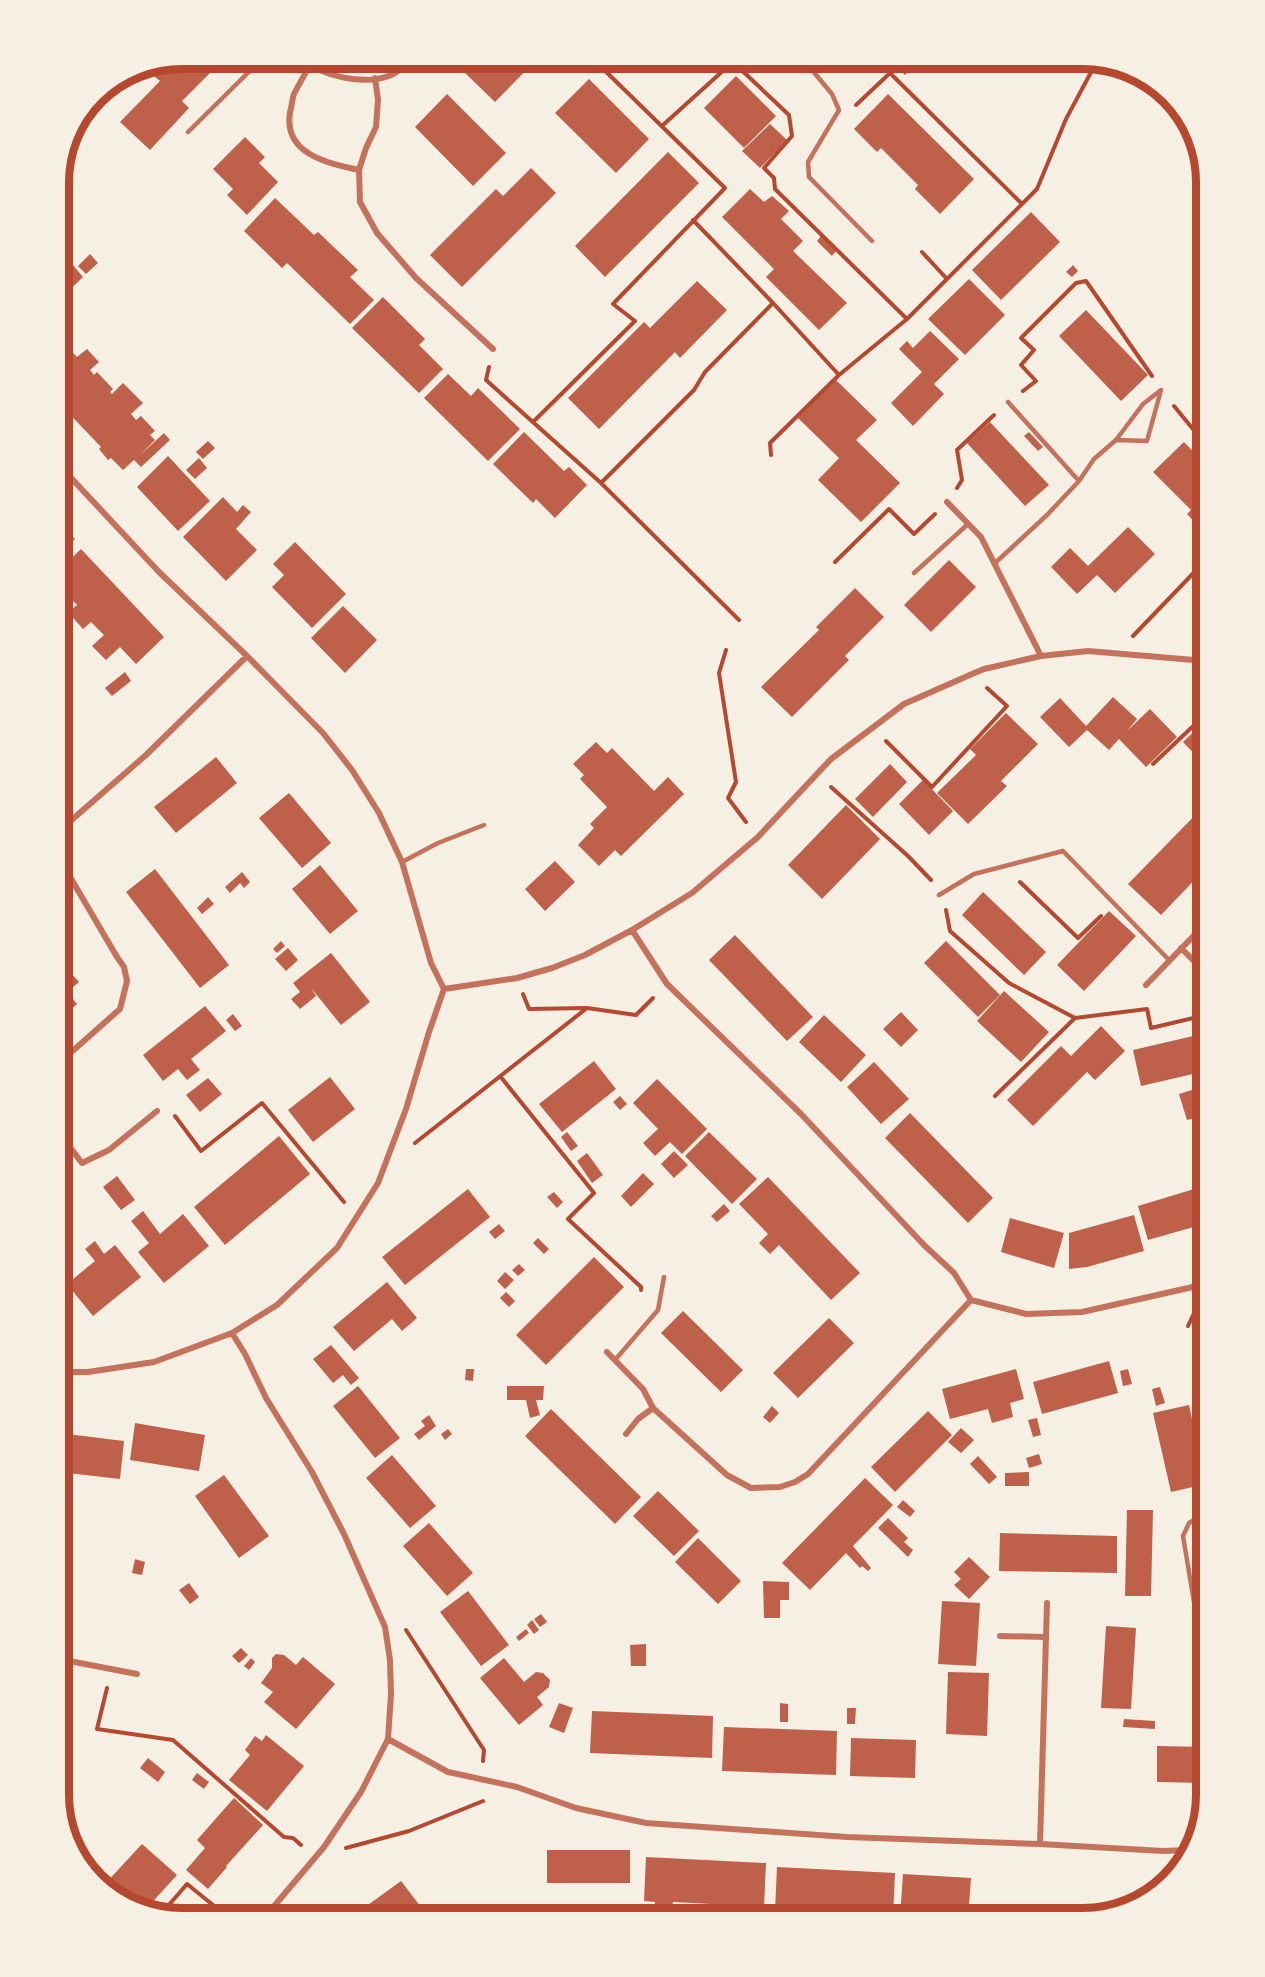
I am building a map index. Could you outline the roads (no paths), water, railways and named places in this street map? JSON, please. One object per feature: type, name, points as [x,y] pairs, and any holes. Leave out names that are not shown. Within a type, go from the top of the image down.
[{"type":"street","points":[[308,69],[294,96],[289,121],[292,139],[304,152],[323,161],[358,170]]},
{"type":"street","points":[[319,69],[334,76],[354,80],[390,76],[399,69]]},
{"type":"street","points":[[375,78],[378,100],[376,127],[358,170],[360,202],[377,233],[416,278],[493,349]]},
{"type":"street","points":[[69,476],[159,572],[322,733],[352,770],[379,813],[402,862],[431,963],[444,989],[406,1109],[378,1183],[337,1248],[277,1305],[232,1333],[154,1362],[88,1372],[69,1372]]},
{"type":"street","points":[[947,502],[981,537],[1041,656]]},
{"type":"street","points":[[444,989],[517,978],[552,968],[585,955],[632,930],[692,893],[758,837],[831,759],[904,704],[972,674],[984,669],[1041,656],[1088,651],[1196,660]]},
{"type":"street","points":[[69,822],[146,755],[246,656]]},
{"type":"street","points":[[69,875],[124,966],[127,981],[120,1009],[69,1054]]},
{"type":"street","points":[[632,930],[666,984],[801,1114],[924,1245],[954,1273],[971,1300],[1026,1314],[1082,1312],[1196,1286]]},
{"type":"street","points":[[1146,985],[1196,933]]},
{"type":"street","points":[[1182,948],[1196,963]]},
{"type":"street","points":[[69,1146],[82,1163],[109,1150],[157,1111]]},
{"type":"street","points":[[607,1352],[643,1389],[653,1408],[728,1474],[751,1488],[780,1488],[807,1474],[971,1300]]},
{"type":"street","points":[[232,1333],[266,1398],[312,1472],[339,1524],[385,1627],[390,1660],[391,1694],[388,1739],[361,1792],[324,1847],[273,1908]]},
{"type":"street","points":[[626,1434],[638,1419],[653,1408]]},
{"type":"street","points":[[1040,1844],[1047,1603]]},
{"type":"street","points":[[1000,1636],[1046,1637]]},
{"type":"street","points":[[69,1661],[137,1674]]},
{"type":"street","points":[[388,1739],[447,1772],[517,1787],[576,1808],[646,1823],[847,1837],[1181,1850]]},
{"type":"lane","points":[[188,132],[251,69]]},
{"type":"lane","points":[[811,69],[832,94],[839,110],[808,162],[809,177],[872,241]]},
{"type":"lane","points":[[994,564],[1047,515],[1079,481],[1094,459],[1116,440],[1143,404],[1161,390],[1147,441],[1116,440]]},
{"type":"lane","points":[[1008,402],[1079,481]]},
{"type":"lane","points":[[914,573],[968,524]]},
{"type":"lane","points":[[402,862],[438,843],[484,825]]},
{"type":"lane","points":[[939,895],[974,874],[1063,850],[1169,960]]},
{"type":"lane","points":[[615,1360],[658,1310],[664,1277]]},
{"type":"lane","points":[[1196,1519],[1189,1523],[1183,1536],[1196,1614]]}]
